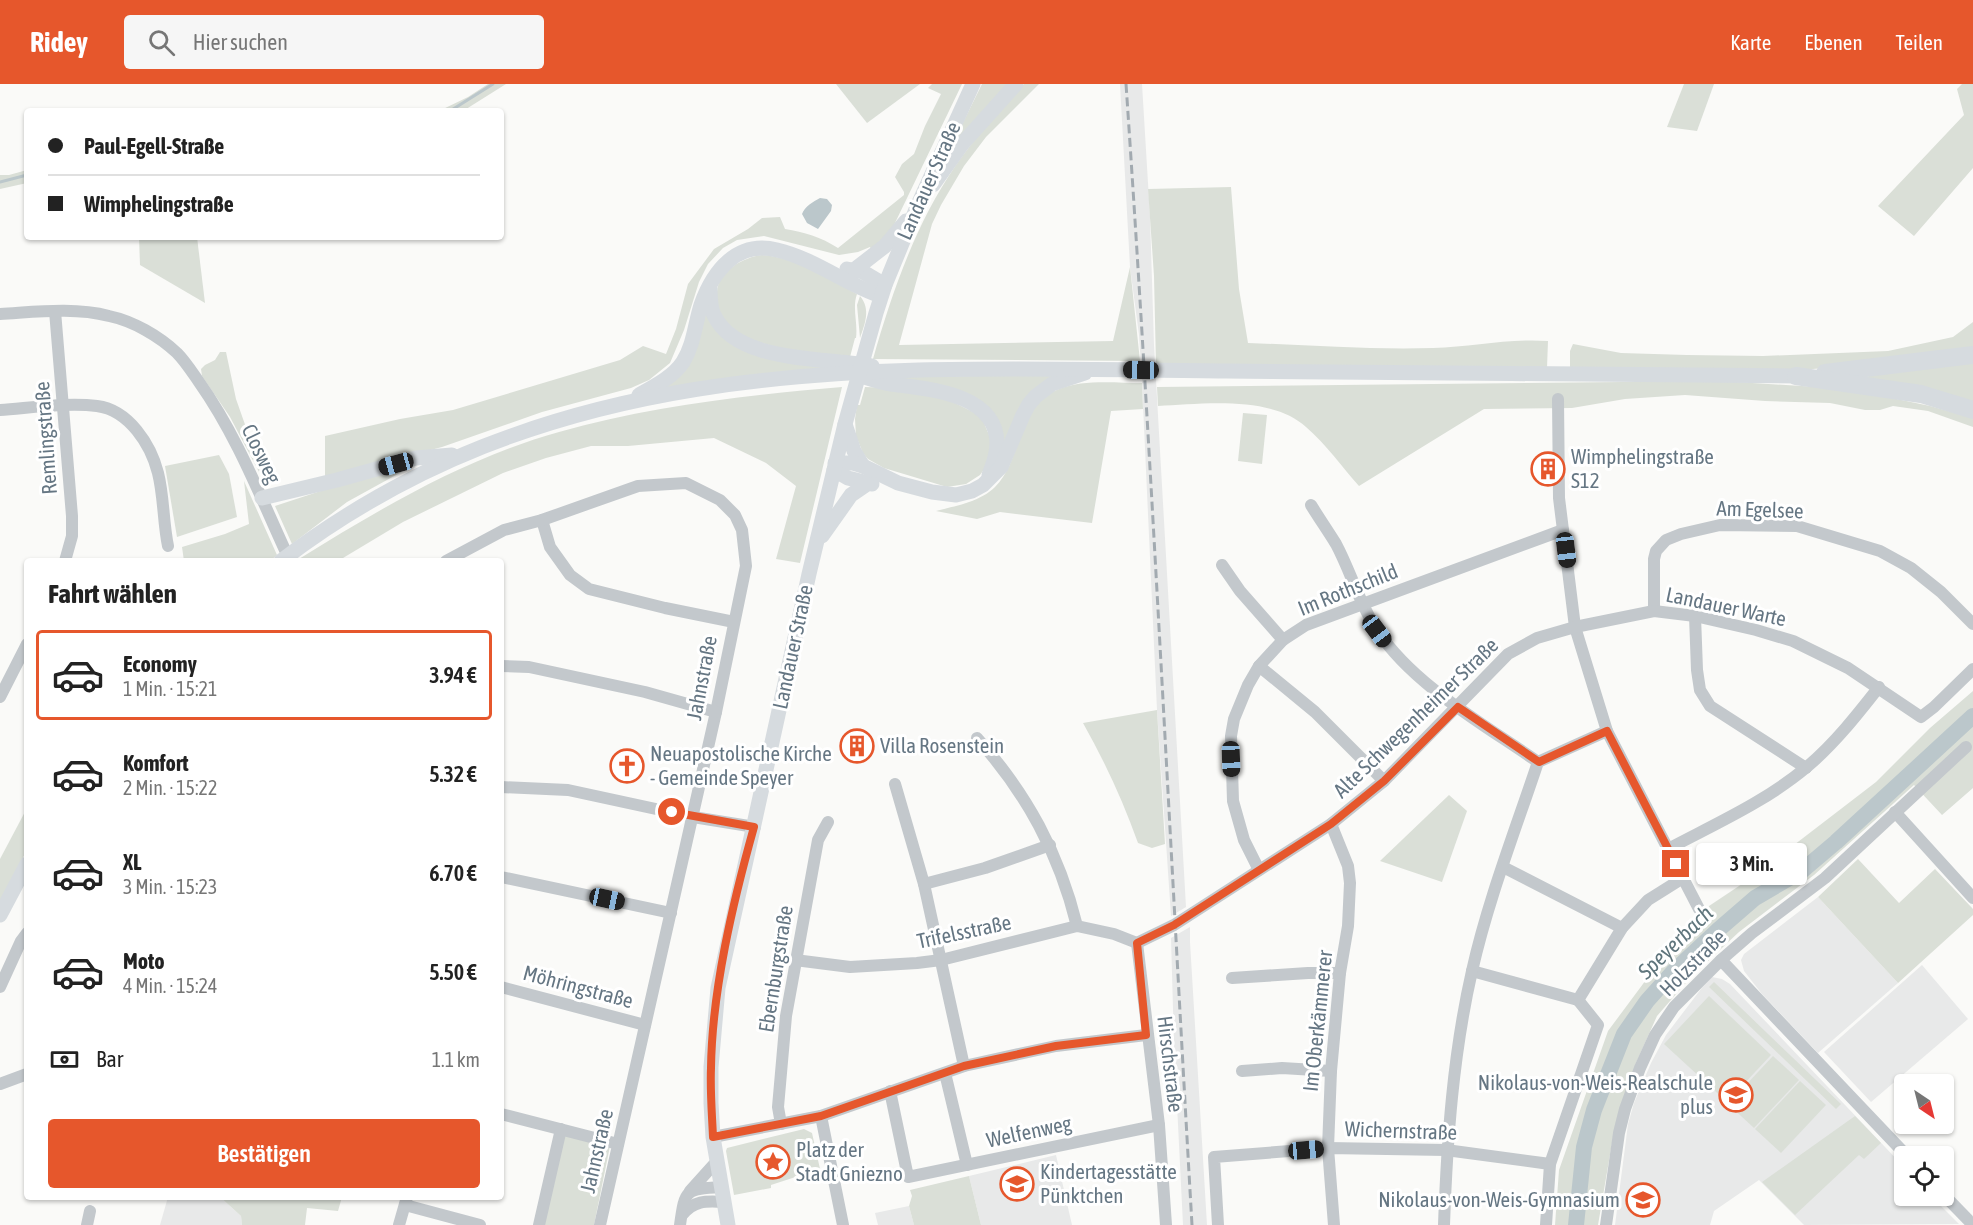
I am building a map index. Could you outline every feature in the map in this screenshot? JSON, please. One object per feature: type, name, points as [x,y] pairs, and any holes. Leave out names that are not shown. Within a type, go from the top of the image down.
[{"type":"highway","points":[[1796,376],[1973,356]]},
{"type":"highway","points":[[1796,376],[1921,394],[1973,410]]},
{"type":"main road","points":[[854,270],[885,246],[917,207],[963,143],[990,110],[1016,84]]},
{"type":"main road","name":"Landauer Straße","points":[[728,1225],[713,1137],[711,1067],[718,988],[735,903],[845,424],[883,290],[971,85]]},
{"type":"main road","points":[[626,402],[669,376],[682,363],[688,351],[701,305],[714,277],[734,256],[752,249],[776,250],[816,263],[863,272],[883,290]]},
{"type":"main road","points":[[816,263],[861,289],[883,290]]},
{"type":"main road","points":[[710,288],[713,315],[719,324],[729,334],[751,347],[788,356],[848,361],[898,371]]},
{"type":"main road","points":[[835,466],[853,463],[898,483],[932,492],[956,495],[972,491],[1001,467],[1023,415],[1036,396],[1052,384],[1100,369]]},
{"type":"main road","points":[[285,558],[357,508],[464,454],[542,425],[626,402],[724,384],[898,371],[1100,369],[1796,376]]},
{"type":"main road","points":[[849,374],[888,384],[939,390],[972,402],[987,416],[996,434],[996,453],[988,480]]},
{"type":"main road","points":[[845,424],[854,451],[863,466]]},
{"type":"main road","points":[[262,498],[416,458],[464,454]]},
{"type":"main road","points":[[835,466],[848,478],[867,484],[898,483]]},
{"type":"main road","points":[[816,546],[846,500],[867,484]]},
{"type":"main road","points":[[0,915],[24,870]]},
{"type":"street","name":"Closweg","points":[[0,314],[55,311],[109,315],[138,327],[177,353],[219,414],[262,498],[289,558]]},
{"type":"street","name":"Remlingstraße","points":[[55,311],[72,516],[72,536],[66,558]]},
{"type":"street","points":[[1558,399],[1559,498],[1575,627],[1607,731],[1699,909]]},
{"type":"street","points":[[0,410],[97,406],[115,412],[134,427],[152,452],[158,474],[168,546]]},
{"type":"street","name":"Jahnstraße","points":[[452,558],[504,530],[543,520],[638,486],[686,483],[720,500],[735,515],[742,530],[746,566],[693,817],[600,1225]]},
{"type":"street","points":[[1311,505],[1336,545],[1361,603],[1377,631],[1396,656],[1458,707],[1539,762]]},
{"type":"street","points":[[543,520],[550,547],[570,575],[589,589],[734,622]]},
{"type":"street","name":"Am Egelsee","points":[[1654,611],[1653,559],[1656,551],[1666,540],[1720,525],[1797,526],[1880,550],[1911,568],[1941,592],[1973,624]]},
{"type":"street","name":"Im Rothschild","points":[[1260,870],[1244,840],[1233,801],[1231,736],[1239,703],[1259,666],[1283,640],[1306,625],[1563,530]]},
{"type":"street","points":[[1222,566],[1240,591],[1283,640]]},
{"type":"street","name":"Landauer Warte","points":[[1575,627],[1654,611],[1695,616],[1756,630],[1793,641],[1848,668],[1921,717],[1973,669]]},
{"type":"street","points":[[1695,616],[1700,690],[1710,706],[1806,768]]},
{"type":"street","name":"Alte Schwegenheimer Straße","points":[[1137,943],[1174,925],[1331,824],[1384,781],[1508,654],[1538,638],[1575,627]]},
{"type":"street","points":[[0,697],[24,650]]},
{"type":"street","points":[[504,666],[530,667],[645,692],[716,712]]},
{"type":"street","points":[[1259,666],[1316,712],[1384,781]]},
{"type":"street","points":[[1668,849],[1772,792],[1806,768],[1832,744],[1879,687]]},
{"type":"street","points":[[1444,1225],[1446,1150],[1460,1035],[1472,971],[1491,900],[1539,762],[1607,731]]},
{"type":"street","points":[[977,738],[1020,793],[1050,845],[1068,890],[1077,926]]},
{"type":"street","name":"Holzstraße","points":[[1606,1225],[1619,1133],[1640,1068],[1655,1035],[1674,1007],[1752,933],[1825,878],[1966,747]]},
{"type":"street","points":[[895,784],[924,884],[964,1066]]},
{"type":"street","points":[[504,787],[568,790],[693,817],[754,827]]},
{"type":"street","points":[[1895,812],[1973,898]]},
{"type":"street","name":"Ebernburgstraße","points":[[781,1124],[778,1107],[786,1016],[818,840],[828,822]]},
{"type":"street","name":"Im Oberkämmerer","points":[[1331,824],[1348,866],[1350,883],[1348,926],[1340,973],[1331,1071],[1328,1148],[1334,1225]]},
{"type":"street","points":[[924,884],[985,868],[1050,845]]},
{"type":"street","points":[[1503,867],[1622,928]]},
{"type":"street","points":[[504,878],[671,913]]},
{"type":"street","points":[[1578,1000],[1622,928],[1648,900],[1683,878]]},
{"type":"street","name":"Trifelsstraße","points":[[795,960],[850,967],[941,960],[1077,926],[1114,934],[1137,943]]},
{"type":"street","points":[[0,987],[24,937]]},
{"type":"street","name":"Hirschstraße","points":[[1137,943],[1146,1035],[1159,1125],[1166,1225]]},
{"type":"street","points":[[1721,960],[1898,1146]]},
{"type":"street","points":[[1472,971],[1578,1000],[1598,1025],[1550,1164],[1546,1225]]},
{"type":"street","points":[[1232,978],[1340,973]]},
{"type":"street","name":"Möhringstraße","points":[[504,988],[645,1026]]},
{"type":"street","points":[[713,1137],[821,1116],[964,1066],[1056,1046],[1146,1035]]},
{"type":"street","points":[[1242,1071],[1282,1068],[1331,1071]]},
{"type":"street","points":[[945,1073],[967,1165]]},
{"type":"street","points":[[0,1084],[24,1075]]},
{"type":"street","name":"Welfenweg","points":[[890,1091],[908,1177],[1159,1125]]},
{"type":"street","points":[[504,1115],[618,1144]]},
{"type":"street","points":[[821,1116],[843,1225]]},
{"type":"street","points":[[539,1225],[561,1129]]},
{"type":"street","name":"Wichernstraße","points":[[1218,1225],[1214,1157],[1328,1148],[1446,1150],[1550,1164]]},
{"type":"street","points":[[681,1220],[684,1199],[717,1161]]},
{"type":"street","points":[[690,1191],[697,1189],[723,1194]]},
{"type":"street","points":[[681,1220],[692,1204],[723,1194]]},
{"type":"street","points":[[399,1225],[406,1201],[480,1225]]},
{"type":"street","points":[[1954,1205],[1973,1225]]},
{"type":"street","points":[[87,1225],[90,1211]]},
{"type":"shaded area","points":[[488,84],[506,84],[468,108],[445,108]]},
{"type":"shaded area","points":[[836,84],[920,84],[867,123]]},
{"type":"shaded area","points":[[932,84],[962,84],[894,225],[872,251],[870,247],[858,252],[839,255],[764,236],[737,240],[723,248],[708,264],[699,282],[684,330],[670,363],[649,380],[631,388],[542,412],[442,447],[325,478],[325,436],[453,410],[620,360],[643,346],[666,354],[676,329],[688,284],[714,249],[762,218],[780,217],[785,229],[812,236],[838,248],[904,195],[895,177],[902,164],[914,154],[941,94],[928,88]]},
{"type":"shaded area","points":[[982,84],[1009,84],[946,157]]},
{"type":"shaded area","points":[[1024,84],[1039,84],[986,137],[964,166],[941,205],[932,224],[899,345],[1113,341],[1130,267],[1140,361],[873,359],[897,283],[929,210],[964,154]]},
{"type":"shaded area","points":[[1120,84],[1142,84],[1150,216],[1154,345],[1186,907],[1171,916],[1157,710],[1142,383],[1139,335],[1130,267]]},
{"type":"shaded area","points":[[1684,84],[1714,84],[1697,131],[1667,127]]},
{"type":"shaded area","points":[[1962,84],[1973,84],[1973,168],[1914,236],[1878,206],[1964,115],[1957,89]]},
{"type":"shaded area","points":[[24,171],[24,184],[0,189],[0,175]]},
{"type":"shaded area","points":[[1231,187],[1239,289],[1248,343],[1410,348],[1548,341],[1547,368],[1156,365],[1154,276],[1148,189]]},
{"type":"shaded area","points":[[820,198],[827,199],[832,205],[831,211],[818,229],[807,223],[802,214],[807,206]]},
{"type":"shaded area","points":[[139,240],[197,240],[205,303],[140,265]]},
{"type":"shaded area","points":[[762,255],[799,264],[857,294],[856,338],[850,357],[801,353],[745,339],[719,316],[717,295],[718,284],[722,278],[733,266]]},
{"type":"shaded area","points":[[860,296],[866,311],[860,338],[857,305]]},
{"type":"shaded area","points":[[705,310],[724,336],[841,367],[726,378],[660,389]]},
{"type":"shaded area","points":[[1973,322],[1973,347],[1855,365],[1792,371],[1570,367],[1570,351],[1573,344],[1621,353],[1687,355],[1763,356],[1888,351],[1953,337]]},
{"type":"shaded area","points":[[220,352],[226,352],[236,399],[267,487],[230,417],[202,376],[201,369],[215,360]]},
{"type":"shaded area","points":[[1973,360],[1973,404],[1863,377]]},
{"type":"shaded area","points":[[1061,375],[1053,378],[1002,456],[988,409],[890,377]]},
{"type":"shaded area","points":[[1721,381],[1849,389],[1930,406],[1973,418],[1973,427],[1928,411],[1893,406],[1880,410],[1865,410],[1830,403],[1685,395],[1625,399],[1572,408],[1484,409],[1359,486],[1320,441],[1306,427],[1291,417],[1274,410],[1235,404],[1158,406],[1157,387]]},
{"type":"shaded area","points":[[1142,383],[1143,409],[1111,411],[1092,523],[1000,512],[977,519],[936,511],[975,500],[995,487],[1011,462],[1027,420],[1034,408],[1045,397],[1059,389],[1078,384]]},
{"type":"shaded area","points":[[842,387],[800,563],[776,559],[796,486],[766,463],[714,438],[628,446],[591,446],[546,458],[503,473],[403,522],[343,558],[301,558],[425,486],[457,470],[524,443],[594,423],[664,408]]},
{"type":"shaded area","points":[[865,387],[892,388],[939,395],[981,416],[992,442],[985,468],[980,475],[966,484],[947,487],[884,468],[868,459],[856,436],[855,419],[857,405],[860,405]]},
{"type":"shaded area","points":[[1243,413],[1267,415],[1262,464],[1238,461]]},
{"type":"shaded area","points":[[219,455],[229,474],[237,517],[177,537],[165,466]]},
{"type":"shaded area","points":[[416,464],[347,502],[292,544],[275,506],[351,481]]},
{"type":"shaded area","points":[[244,481],[277,555],[274,558],[184,558],[182,547],[249,524]]},
{"type":"shaded area","points":[[1973,691],[1973,788],[1942,815],[1914,785],[1814,875],[1739,932],[1690,978],[1657,1016],[1636,1063],[1613,1137],[1598,1225],[1555,1225],[1559,1170],[1608,1031],[1663,957],[1703,924],[1709,906],[1751,878],[1876,782],[1930,728]]},
{"type":"shaded area","points":[[1157,710],[1165,844],[1152,848],[1138,843],[1113,782],[1083,723]]},
{"type":"shaded area","points":[[1449,795],[1467,811],[1442,882],[1380,861]]},
{"type":"shaded area","points":[[24,814],[24,856],[0,901],[0,859]]},
{"type":"shaded area","points":[[1858,859],[1899,903],[1935,869],[1973,909],[1973,915],[1898,983],[1818,897]]},
{"type":"shaded area","points":[[1818,897],[1898,983],[1818,1053],[1762,994],[1744,971],[1741,960],[1744,954]]},
{"type":"shaded area","points":[[1190,927],[1207,1225],[1183,1225],[1171,938]]},
{"type":"shaded area","points":[[1922,965],[1968,1019],[1904,1074],[1894,1074],[1894,1082],[1871,1102],[1824,1052]]},
{"type":"shaded area","name":"Nikolaus-von-Weis-Realschule plus","points":[[1712,977],[1730,984],[1894,1156],[1894,1206],[1941,1206],[1959,1224],[1804,1225],[1759,1180],[1714,1211],[1710,1225],[1615,1225],[1628,1124],[1634,1103],[1666,1035]]},
{"type":"shaded area","points":[[1714,982],[1841,1104],[1836,1109],[1709,987]]},
{"type":"shaded area","points":[[1709,996],[1771,1055],[1727,1102],[1664,1044]]},
{"type":"shaded area","points":[[1773,1056],[1799,1080],[1754,1128],[1728,1104]]},
{"type":"shaded area","points":[[1800,1081],[1826,1105],[1781,1153],[1755,1129]]},
{"type":"shaded area","points":[[1855,1116],[1881,1143],[1864,1159],[1859,1155],[1795,1215],[1762,1182]]},
{"type":"shaded area","name":"Platz der Stadt Gniezno","points":[[804,1129],[812,1133],[820,1169],[771,1185],[771,1188],[734,1195],[727,1148]]},
{"type":"shaded area","points":[[565,1133],[610,1146],[594,1225],[543,1225]]},
{"type":"shaded area","name":"Kindertagesstätte Pünktchen","points":[[1056,1155],[1072,1225],[981,1225],[969,1176]]},
{"type":"shaded area","points":[[969,1176],[981,1225],[914,1225],[909,1206],[912,1196],[910,1190]]},
{"type":"shaded area","points":[[167,1200],[223,1200],[241,1216],[242,1225],[160,1225]]},
{"type":"shaded area","points":[[223,1200],[341,1200],[338,1211],[307,1208],[305,1225],[242,1225],[241,1216]]},
{"type":"shaded area","points":[[909,1206],[914,1225],[878,1225],[875,1213]]},
{"type":"waterway","points":[[455,108],[493,84]]},
{"type":"waterway","points":[[0,182],[24,176]]},
{"type":"waterway","name":"Speyerbach","points":[[1576,1225],[1584,1147],[1594,1110],[1624,1034],[1647,1001],[1673,972],[1718,930],[1755,898],[1803,870],[1973,716]]},
{"type":"railway","points":[[1126,84],[1153,512],[1192,1225]]},
{"type":"place","name":"Wimphelingstraße S12","points":[[1548,469]]},
{"type":"place","name":"Villa Rosenstein","points":[[857,746]]},
{"type":"place","name":"Neuapostolische Kirche - Gemeinde Speyer","points":[[627,766]]},
{"type":"place","name":"Nikolaus-von-Weis-Realschule plus","points":[[1736,1095]]},
{"type":"place","name":"Platz der Stadt Gniezno","points":[[773,1162]]},
{"type":"place","name":"Kindertagesstätte Pünktchen","points":[[1017,1184]]},
{"type":"place","name":"Nikolaus-von-Weis-Gymnasium","points":[[1643,1200]]},
{"type":"route","points":[[672,812],[754,827],[735,903],[718,988],[711,1067],[713,1137],[821,1116],[964,1066],[1056,1046],[1146,1035],[1137,943],[1174,925],[1331,824],[1384,781],[1458,707],[1539,762],[1607,731],[1676,864]]}]
